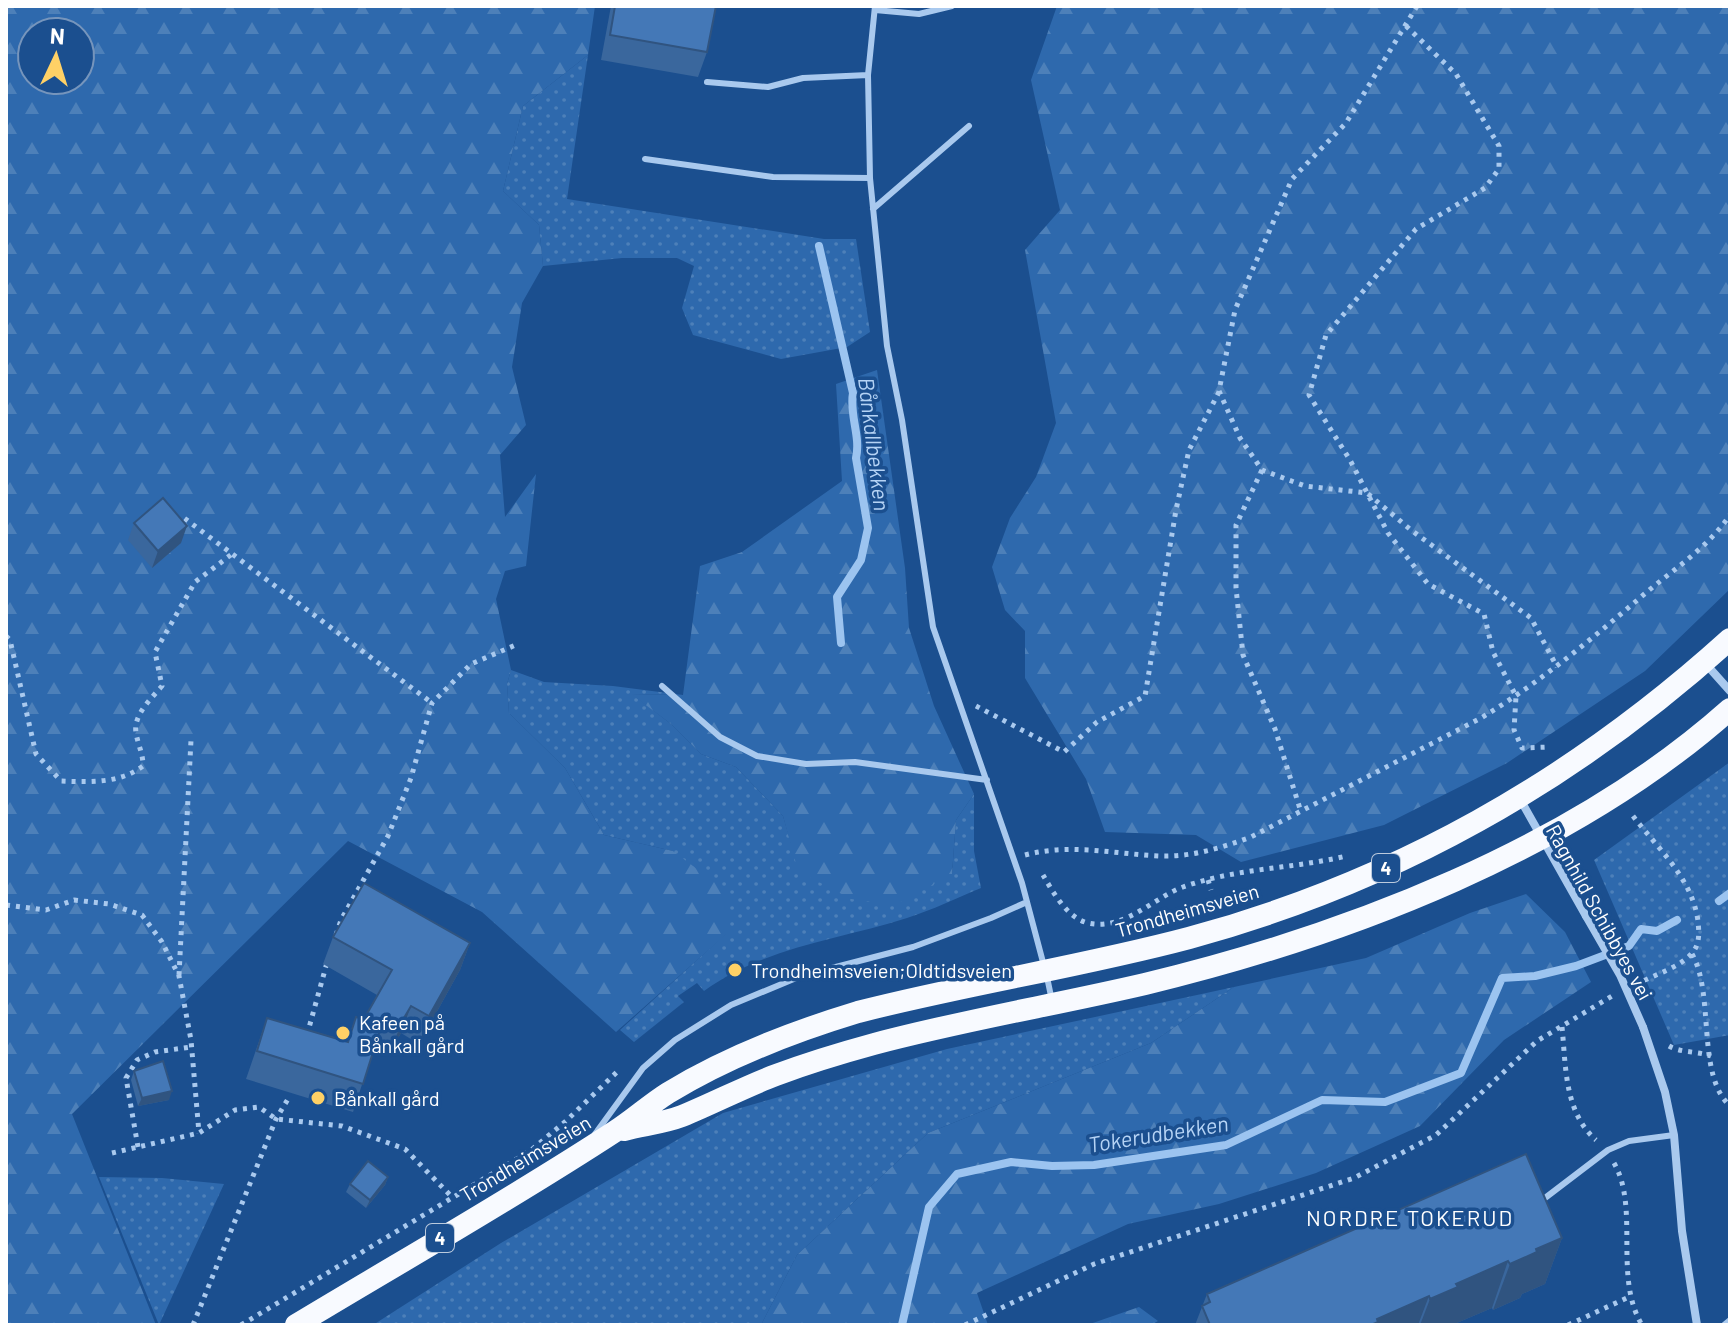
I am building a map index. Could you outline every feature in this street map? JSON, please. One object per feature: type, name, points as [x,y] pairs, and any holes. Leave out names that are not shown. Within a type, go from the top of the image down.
[{"type":"highway","name":"Trondheimsveien","points":[[296,1325],[615,1132],[665,1095],[705,1072],[812,1025],[907,999],[1193,937],[1294,904],[1407,858],[1520,798],[1585,757],[1649,710],[1730,639]]},
{"type":"highway","name":"Trondheimsveien","points":[[615,1132],[680,1117],[777,1075],[862,1048],[1205,968],[1429,892],[1486,866],[1602,803],[1730,709]]},
{"type":"street","points":[[1704,663],[1730,691]]},
{"type":"street","name":"Ragnhild Schibbyes vei","points":[[1520,798],[1620,975],[1662,1080],[1674,1135],[1682,1231],[1697,1325]]},
{"type":"lane","points":[[952,6],[919,14],[875,8],[868,75],[873,209],[887,346],[904,433],[933,627],[1013,858],[1053,1004]]},
{"type":"lane","points":[[707,82],[768,87],[803,78],[868,75]]},
{"type":"lane","points":[[873,209],[969,126]]},
{"type":"lane","points":[[645,159],[773,177],[870,178]]},
{"type":"lane","points":[[662,686],[720,737],[757,756],[806,764],[855,762],[987,780]]},
{"type":"lane","points":[[583,1151],[643,1068],[702,1022],[763,990],[801,976],[913,947],[1027,902]]},
{"type":"lane","points":[[1545,1198],[1608,1150],[1629,1141],[1674,1135]]},
{"type":"lane","points":[[1724,1325],[1730,1320]]},
{"type":"path","points":[[959,697],[1064,752],[1097,722],[1145,696],[1189,450],[1219,391],[1235,310],[1292,179],[1346,123],[1417,6]]},
{"type":"path","points":[[1406,26],[1456,74],[1499,146],[1499,169],[1485,188],[1416,229],[1326,335],[1309,395],[1350,460],[1388,533],[1428,584],[1484,614],[1493,652],[1516,696],[1514,730],[1522,748],[1560,749],[1548,757]]},
{"type":"path","points":[[1219,391],[1240,438],[1262,470],[1305,486],[1367,493],[1411,530],[1531,618],[1557,667]]},
{"type":"path","points":[[1262,470],[1236,525],[1236,588],[1243,655],[1275,729],[1301,812]]},
{"type":"path","points":[[1013,858],[1049,849],[1072,848],[1159,856],[1193,854],[1251,837],[1481,718],[1516,696],[1557,667],[1697,552],[1730,515]]},
{"type":"path","points":[[170,531],[184,518],[432,703]]},
{"type":"path","points":[[6,636],[10,640],[22,685],[36,754],[61,781],[98,783],[132,774],[143,766],[136,721],[162,686],[155,652],[195,582],[232,554]]},
{"type":"path","points":[[305,1044],[341,920],[388,836],[411,778],[432,703],[471,664],[518,644]]},
{"type":"path","points":[[191,740],[179,976],[191,1047],[199,1133]]},
{"type":"path","points":[[1631,987],[1692,954],[1699,937],[1692,895],[1682,876],[1633,816]]},
{"type":"path","points":[[1043,875],[1075,916],[1089,923],[1100,924],[1121,919],[1183,887],[1208,880],[1351,855]]},
{"type":"path","points":[[1208,880],[1211,890]]},
{"type":"path","points":[[6,905],[46,910],[74,900],[109,904],[142,915],[162,942],[179,976]]},
{"type":"path","points":[[1692,954],[1701,975],[1717,1087],[1730,1106]]},
{"type":"path","points":[[965,1325],[1094,1264],[1354,1178],[1436,1135],[1537,1041],[1618,994]]},
{"type":"path","points":[[1669,1046],[1675,1050],[1711,1056]]},
{"type":"path","points":[[138,1147],[126,1078],[137,1060],[155,1052],[191,1047]]},
{"type":"path","points":[[241,1325],[547,1138],[621,1069]]},
{"type":"path","points":[[193,1325],[276,1119],[288,1099]]},
{"type":"path","points":[[112,1153],[199,1133],[235,1110],[259,1107],[276,1119],[342,1126],[405,1149],[453,1198]]},
{"type":"path","points":[[1568,1325],[1629,1297]]},
{"type":"green space","points":[[6,6],[595,6],[588,55],[523,106],[503,191],[539,225],[543,266],[522,303],[512,367],[526,425],[500,455],[505,517],[536,474],[526,566],[505,571],[496,599],[511,670],[507,684],[509,713],[565,768],[604,835],[673,851],[725,890],[730,931],[616,1032],[482,912],[348,841],[72,1114],[156,1325],[6,1325]]},
{"type":"green space","points":[[1057,6],[1730,6],[1730,589],[1645,671],[1507,763],[1384,825],[1241,862],[1196,835],[1105,832],[1086,779],[1025,678],[1025,631],[1005,610],[992,567],[1010,518],[1036,477],[1056,423],[1025,250],[1060,210],[1031,80]]},
{"type":"green space","points":[[588,55],[567,199],[824,239],[856,239],[870,332],[847,347],[781,359],[693,335],[682,308],[694,266],[677,258],[622,258],[543,266],[539,225],[503,191],[523,106]]},
{"type":"green space","points":[[877,370],[905,568],[909,628],[934,706],[974,794],[956,820],[952,874],[895,905],[851,899],[798,871],[783,816],[736,767],[701,754],[671,724],[631,694],[683,695],[700,566],[742,552],[842,481],[836,384]]},
{"type":"green space","points":[[511,670],[544,682],[613,686],[683,695],[632,694],[671,724],[701,754],[736,767],[783,816],[799,870],[952,874],[956,820],[974,794],[974,851],[981,888],[907,918],[776,954],[727,976],[704,991],[697,983],[678,996],[684,1002],[634,1042],[620,1030],[729,931],[673,851],[604,835],[565,768],[509,713],[507,684]]},
{"type":"green space","points":[[1730,762],[1730,1035],[1674,1045],[1594,860]]},
{"type":"green space","points":[[1526,894],[1565,932],[1591,982],[1504,1040],[1420,1126],[1316,1173],[1219,1204],[1128,1224],[977,1293],[988,1325],[761,1325],[797,1255],[928,1133],[1151,1043],[1234,987],[1366,958],[1470,913]]},
{"type":"green space","points":[[1234,987],[1151,1043],[928,1133],[797,1255],[761,1325],[373,1325],[501,1243],[723,1113],[947,1049]]},
{"type":"green space","points":[[99,1177],[162,1178],[224,1184],[159,1325]]},
{"type":"green space","points":[[1139,1307],[1158,1321],[1151,1325],[1087,1325]]},
{"type":"building","points":[[615,6],[716,6],[707,52],[610,35]]},
{"type":"building","points":[[163,498],[187,526],[158,551],[134,523]]},
{"type":"building","points":[[364,883],[470,943],[429,1016],[411,1006],[401,1023],[385,1014],[363,1084],[257,1051],[267,1018],[348,1042],[356,1017],[364,1019],[392,970],[333,937]]},
{"type":"building","points":[[163,1061],[172,1091],[142,1098],[134,1071]]},
{"type":"building","points":[[1526,1154],[1562,1238],[1536,1249],[1537,1252],[1510,1264],[1508,1261],[1456,1284],[1458,1287],[1377,1319],[1378,1322],[1371,1325],[1210,1325],[1202,1306],[1210,1302],[1207,1294]]},
{"type":"building","points":[[368,1161],[388,1177],[370,1200],[350,1184]]},
{"type":"waterway","name":"Bånkallbekken","points":[[819,246],[853,393],[856,458],[868,528],[861,560],[837,597],[841,643]]},
{"type":"waterway","name":"Tokerudbekken","points":[[1719,901],[1730,893]]},
{"type":"waterway","name":"Tokerudbekken","points":[[902,1325],[929,1207],[957,1174],[1011,1162],[1052,1166],[1094,1165],[1226,1145],[1322,1100],[1385,1102],[1461,1073],[1502,978],[1535,976],[1576,966],[1629,946],[1641,929],[1657,931],[1677,920]]},
{"type":"place","name":"Trondheimsveien;Oldtidsveien","points":[[735,970]]},
{"type":"place","name":"Kafeen på Bånkall gård","points":[[343,1033]]},
{"type":"place","name":"Bånkall gård","points":[[318,1098]]},
{"type":"district","name":"NORDRE TOKERUD","points":[[1410,1217]]}]
